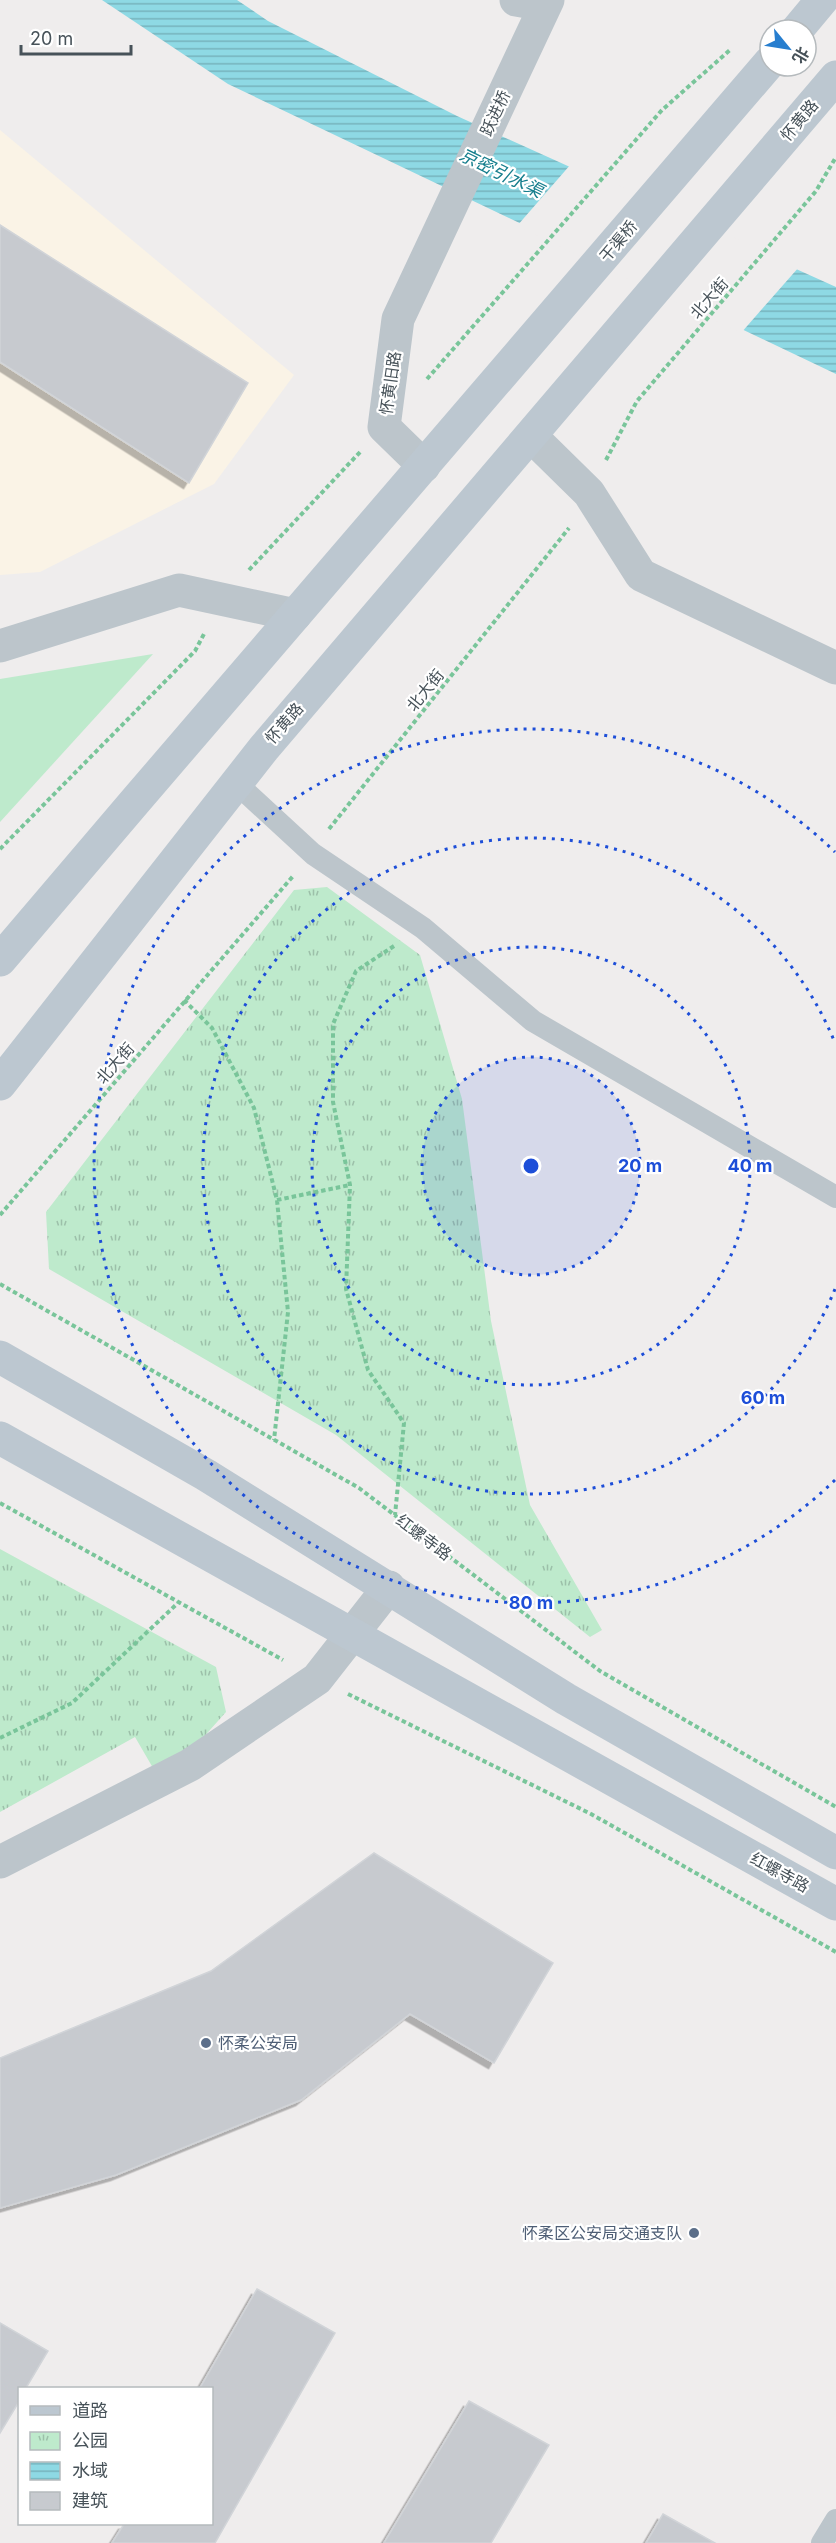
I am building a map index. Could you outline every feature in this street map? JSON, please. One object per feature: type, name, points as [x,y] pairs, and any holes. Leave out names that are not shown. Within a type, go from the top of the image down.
[{"type":"main road","points":[[807,18],[822,0]]},
{"type":"main road","name":"干渠桥","points":[[424,466],[758,76]]},
{"type":"main road","name":"怀黄路","points":[[0,1084],[264,748],[836,77]]},
{"type":"main road","points":[[0,960],[424,466]]},
{"type":"main road","points":[[0,1357],[206,1475],[566,1699],[836,1853]]},
{"type":"main road","name":"红螺寺路","points":[[0,1438],[836,1904]]},
{"type":"street","name":"跃进桥","points":[[398,319],[536,2]]},
{"type":"street","name":"怀黄旧路","points":[[398,319],[384,427],[424,466]]},
{"type":"street","points":[[531,436],[589,492],[641,575],[836,668]]},
{"type":"street","points":[[0,646],[179,590],[295,615]]},
{"type":"street","points":[[0,1862],[190,1766],[318,1679],[350,1634],[389,1587]]},
{"type":"lane","points":[[236,783],[313,854],[423,928],[533,1021],[836,1197]]},
{"type":"lane","points":[[822,2543],[836,2520]]},
{"type":"path","points":[[478,323],[662,110],[733,47]]},
{"type":"path","name":"北大街","points":[[0,1215],[184,1000],[313,854],[332,823],[566,533],[637,401],[816,191],[836,157]]},
{"type":"path","points":[[395,1515],[404,1424],[368,1370],[346,1288],[350,1185],[333,1102],[333,1024],[356,971],[423,928]]},
{"type":"path","points":[[184,1000],[212,1028],[254,1108],[277,1200],[288,1312],[274,1440]]},
{"type":"path","points":[[277,1200],[350,1185]]},
{"type":"path","name":"红螺寺路","points":[[0,1284],[359,1488],[600,1671],[836,1807]]},
{"type":"path","points":[[0,1503],[318,1679],[591,1814],[836,1952]]},
{"type":"path","points":[[0,1738],[72,1703],[179,1602]]},
{"type":"shaded area","points":[[0,130],[294,375],[214,484],[40,572],[0,575]]},
{"type":"green space","points":[[153,654],[0,822],[0,679]]},
{"type":"green space","points":[[327,887],[420,955],[462,1099],[491,1321],[530,1505],[602,1630],[590,1637],[336,1435],[49,1269],[46,1212],[294,890]]},
{"type":"green space","points":[[0,1549],[216,1667],[226,1712],[201,1740],[153,1768],[135,1737],[0,1812]]},
{"type":"water","name":"京密引水渠","points":[[102,0],[237,0],[268,21],[457,116],[836,287],[836,374],[228,84]]},
{"type":"pier","points":[[571,164],[799,267],[741,333],[517,226]]},
{"type":"building","points":[[0,225],[248,383],[189,483],[0,362]]},
{"type":"building","name":"怀柔公安局","points":[[374,1853],[553,1963],[494,2063],[410,2014],[301,2100],[116,2175],[0,2208],[0,2058],[211,1971]]},
{"type":"building","points":[[257,2289],[335,2333],[215,2543],[112,2543],[123,2525],[213,2525],[213,2387],[201,2387]]},
{"type":"building","points":[[0,2323],[48,2351],[27,2387],[18,2387],[18,2403],[0,2433]]},
{"type":"building","points":[[469,2401],[549,2445],[491,2543],[384,2543]]},
{"type":"building","points":[[663,2514],[715,2543],[646,2543]]},
{"type":"place","name":"怀柔公安局","points":[[206,2043]]},
{"type":"place","name":"怀柔区公安局交通支队","points":[[694,2233]]}]
